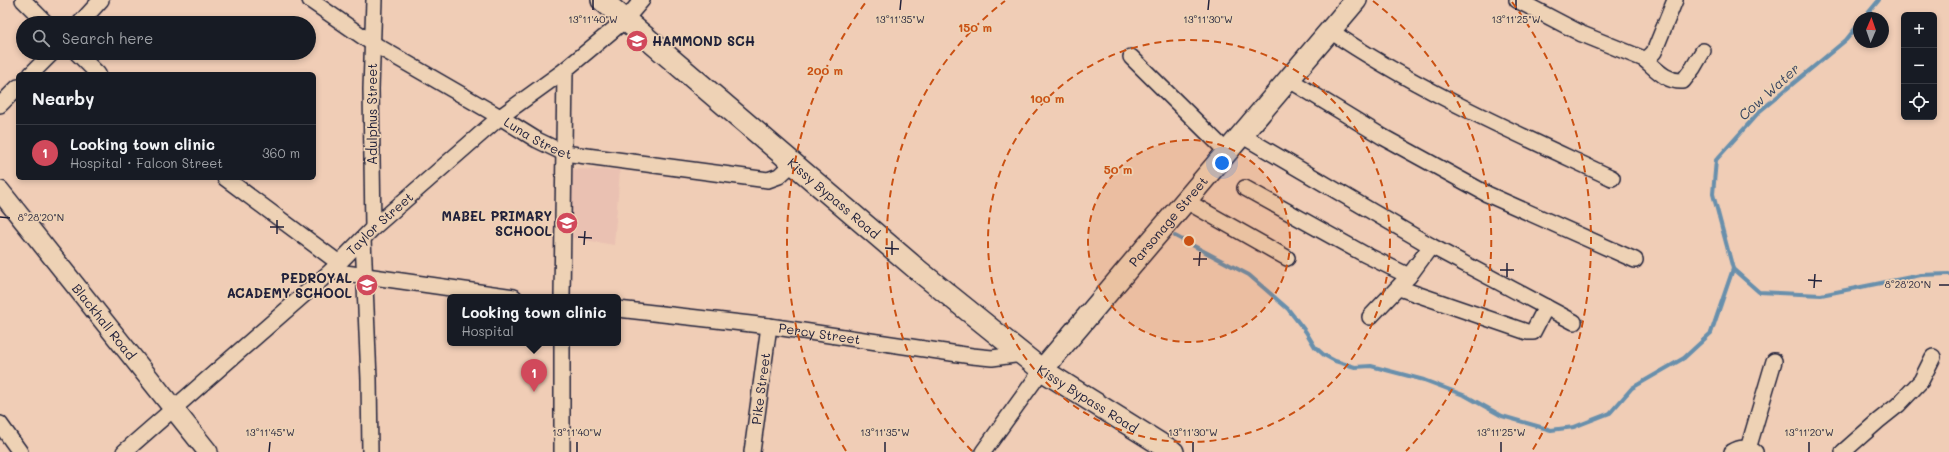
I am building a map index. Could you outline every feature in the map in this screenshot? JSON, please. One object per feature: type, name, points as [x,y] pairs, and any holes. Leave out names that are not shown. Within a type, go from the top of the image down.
[{"type":"main road","name":"Kissy Bypass Road","points":[[602,0],[919,271],[1042,370],[1173,452]]},
{"type":"main road","name":"Parsonage Street","points":[[1042,370],[1356,0]]},
{"type":"street","points":[[23,0],[39,16]]},
{"type":"street","points":[[86,16],[101,0]]},
{"type":"street","name":"Luna Street","points":[[310,0],[372,43],[537,140],[564,153],[768,180],[779,176],[793,163]]},
{"type":"street","name":"Adulphus Street","points":[[373,228],[372,43],[374,0]]},
{"type":"street","name":"Taylor Street","points":[[124,452],[335,267],[373,228],[500,117],[565,70],[625,20],[642,0]]},
{"type":"street","points":[[1517,0],[1582,34],[1649,56],[1664,77],[1675,82],[1682,81],[1693,68],[1703,51]]},
{"type":"street","points":[[1649,56],[1675,0]]},
{"type":"street","points":[[1329,30],[1392,70],[1438,94],[1612,178]]},
{"type":"street","points":[[1131,57],[1227,152]]},
{"type":"street","points":[[33,72],[45,60]]},
{"type":"street","points":[[84,60],[96,72]]},
{"type":"street","points":[[562,294],[565,70]]},
{"type":"street","points":[[1288,79],[1383,137],[1487,194],[1636,260]]},
{"type":"street","points":[[0,105],[16,89]]},
{"type":"street","points":[[1241,135],[1431,246],[1574,322]]},
{"type":"street","points":[[227,180],[335,267],[364,276],[493,294]]},
{"type":"street","points":[[1246,188],[1364,254],[1410,276]]},
{"type":"street","name":"Blackhall Road","points":[[0,191],[208,452]]},
{"type":"street","points":[[1186,201],[1287,258]]},
{"type":"street","points":[[363,239],[369,379],[370,452]]},
{"type":"street","points":[[1370,317],[1410,276],[1431,246]]},
{"type":"street","points":[[1399,288],[1527,332],[1533,332],[1536,329],[1546,307]]},
{"type":"street","name":"Percy Street","points":[[621,309],[768,326],[972,356],[992,358],[1022,354]]},
{"type":"street","name":"Pike Street","points":[[752,452],[768,326]]},
{"type":"street","points":[[562,346],[562,452]]},
{"type":"street","points":[[1844,452],[1898,405],[1921,381],[1933,357]]},
{"type":"street","points":[[1732,452],[1738,448],[1751,450],[1774,361]]},
{"type":"street","points":[[983,452],[1042,370]]},
{"type":"street","points":[[0,424],[20,452]]},
{"type":"shaded area","points":[[569,169],[620,170],[614,245],[568,237]]},
{"type":"waterway","name":"Cow Water","points":[[1869,12],[1879,0]]},
{"type":"waterway","name":"Cow Water","points":[[1853,31],[1846,40],[1760,111],[1716,160],[1713,194],[1733,269],[1759,292],[1821,295],[1921,275],[1949,274]]},
{"type":"waterway","points":[[1175,236],[1249,275],[1288,309],[1306,332],[1315,347],[1324,355],[1335,361],[1355,367],[1371,366],[1424,380],[1466,396],[1502,416],[1551,430],[1574,427],[1610,413],[1632,388],[1684,358],[1711,333],[1733,269]]},
{"type":"place","name":"HAMMOND SCH","points":[[637,41]]},
{"type":"place","name":"MABEL PRIMARY SCHOOL","points":[[567,223]]},
{"type":"place","name":"PEDROYAL ACADEMY SCHOOL","points":[[367,285]]},
{"type":"place","name":"Looking town clinic","points":[[534,392]]}]
